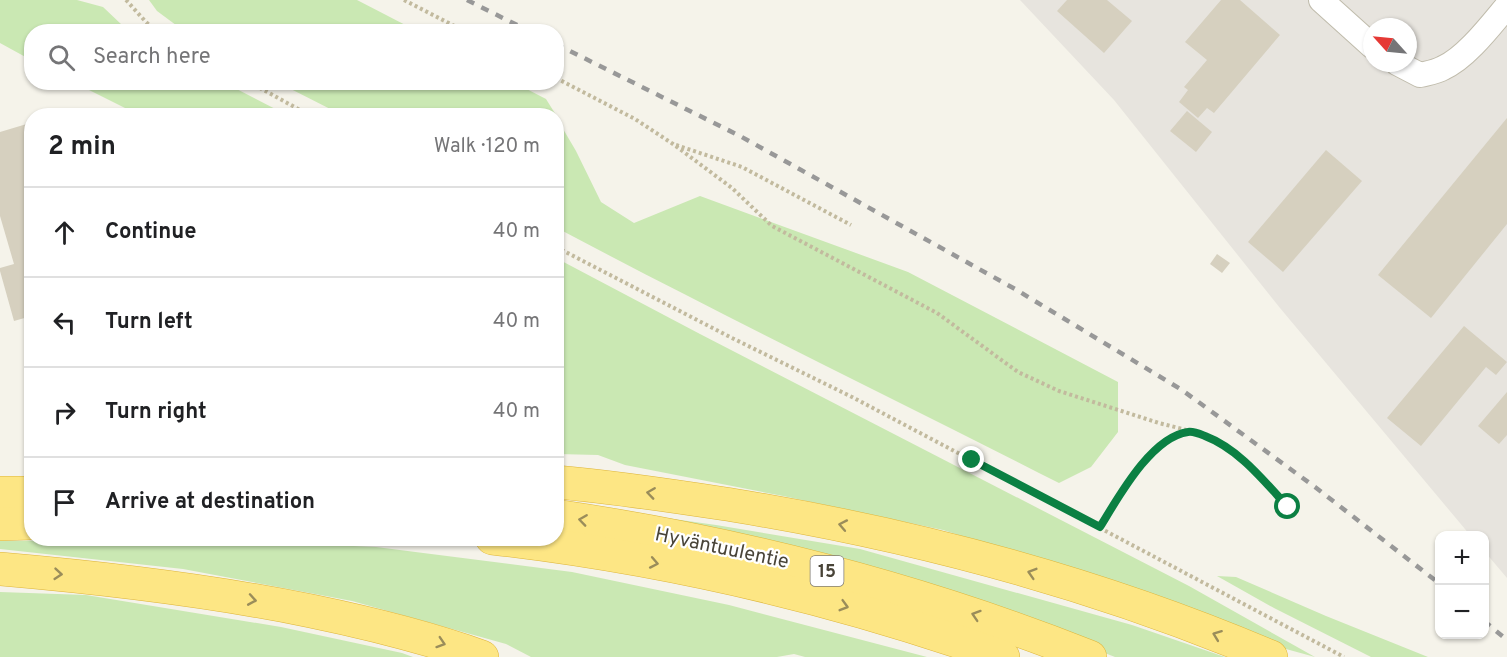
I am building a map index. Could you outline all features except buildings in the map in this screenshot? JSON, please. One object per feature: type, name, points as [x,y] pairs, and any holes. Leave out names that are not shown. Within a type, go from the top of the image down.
[{"type":"highway","points":[[564,483],[604,486],[755,509],[934,545],[1086,589],[1271,657]]},
{"type":"highway","points":[[0,493],[24,493]]},
{"type":"highway","name":"Hyväntuulentie","points":[[564,517],[678,536],[759,553],[837,573],[995,622],[1090,657]]},
{"type":"highway","points":[[0,524],[24,523]]},
{"type":"highway","name":"Hyväntuulentie","points":[[552,546],[597,552],[751,583],[833,603],[909,625],[1003,657]]},
{"type":"highway","points":[[0,569],[78,576],[276,604],[409,633],[482,657]]},
{"type":"street","points":[[1321,0],[1363,38]]},
{"type":"street","points":[[1414,72],[1420,75],[1443,68],[1464,53],[1507,6]]},
{"type":"path","points":[[126,0],[148,24]]},
{"type":"path","points":[[404,0],[450,24]]},
{"type":"path","points":[[564,82],[635,118],[673,144],[732,188],[772,226],[937,313],[1018,372],[1059,391],[1216,440],[1253,470],[1288,507]]},
{"type":"path","points":[[263,90],[296,108]]},
{"type":"path","points":[[673,144],[742,167],[851,225]]},
{"type":"path","points":[[564,251],[862,402],[1344,657]]},
{"type":"path","points":[[1100,527],[1121,492],[1149,456],[1170,438],[1188,432]]},
{"type":"shaded area","points":[[1020,0],[1507,0],[1507,578],[1489,557],[1489,531],[1467,531],[1280,308],[1114,100]]},
{"type":"green space","points":[[0,0],[77,0],[103,7],[121,24],[24,24],[24,56],[0,43]]},
{"type":"green space","points":[[149,0],[357,0],[403,24],[175,24],[157,11]]},
{"type":"green space","points":[[89,90],[239,90],[273,108],[125,108]]},
{"type":"green space","points":[[293,90],[529,90],[546,99],[552,108],[328,108]]},
{"type":"green space","points":[[564,131],[601,202],[634,223],[700,196],[908,272],[1118,382],[1118,432],[1091,467],[1059,483],[564,232]]},
{"type":"green space","points":[[564,262],[1189,586],[1315,657],[1286,649],[1143,594],[943,530],[625,465],[598,455],[564,454]]},
{"type":"green space","points":[[575,505],[860,549],[1132,625],[1225,657],[1115,657],[996,611]]},
{"type":"green space","points":[[0,541],[24,541],[24,546],[376,547],[572,572],[729,605],[927,657],[805,657],[794,654],[777,657],[531,657],[506,644],[352,601],[183,569],[0,549]]},
{"type":"green space","points":[[1217,576],[1236,577],[1428,657],[1371,657]]},
{"type":"green space","points":[[0,592],[86,595],[281,627],[413,657],[0,657]]},
{"type":"railway","points":[[467,0],[515,24]]},
{"type":"railway","points":[[564,48],[740,136],[1015,289],[1182,390],[1315,487],[1435,580]]},
{"type":"railway","points":[[1489,625],[1507,640]]},
{"type":"route","points":[[972,460],[1100,527],[1121,492],[1156,449],[1170,438],[1188,432],[1198,433],[1216,440],[1233,452],[1288,507]]}]
